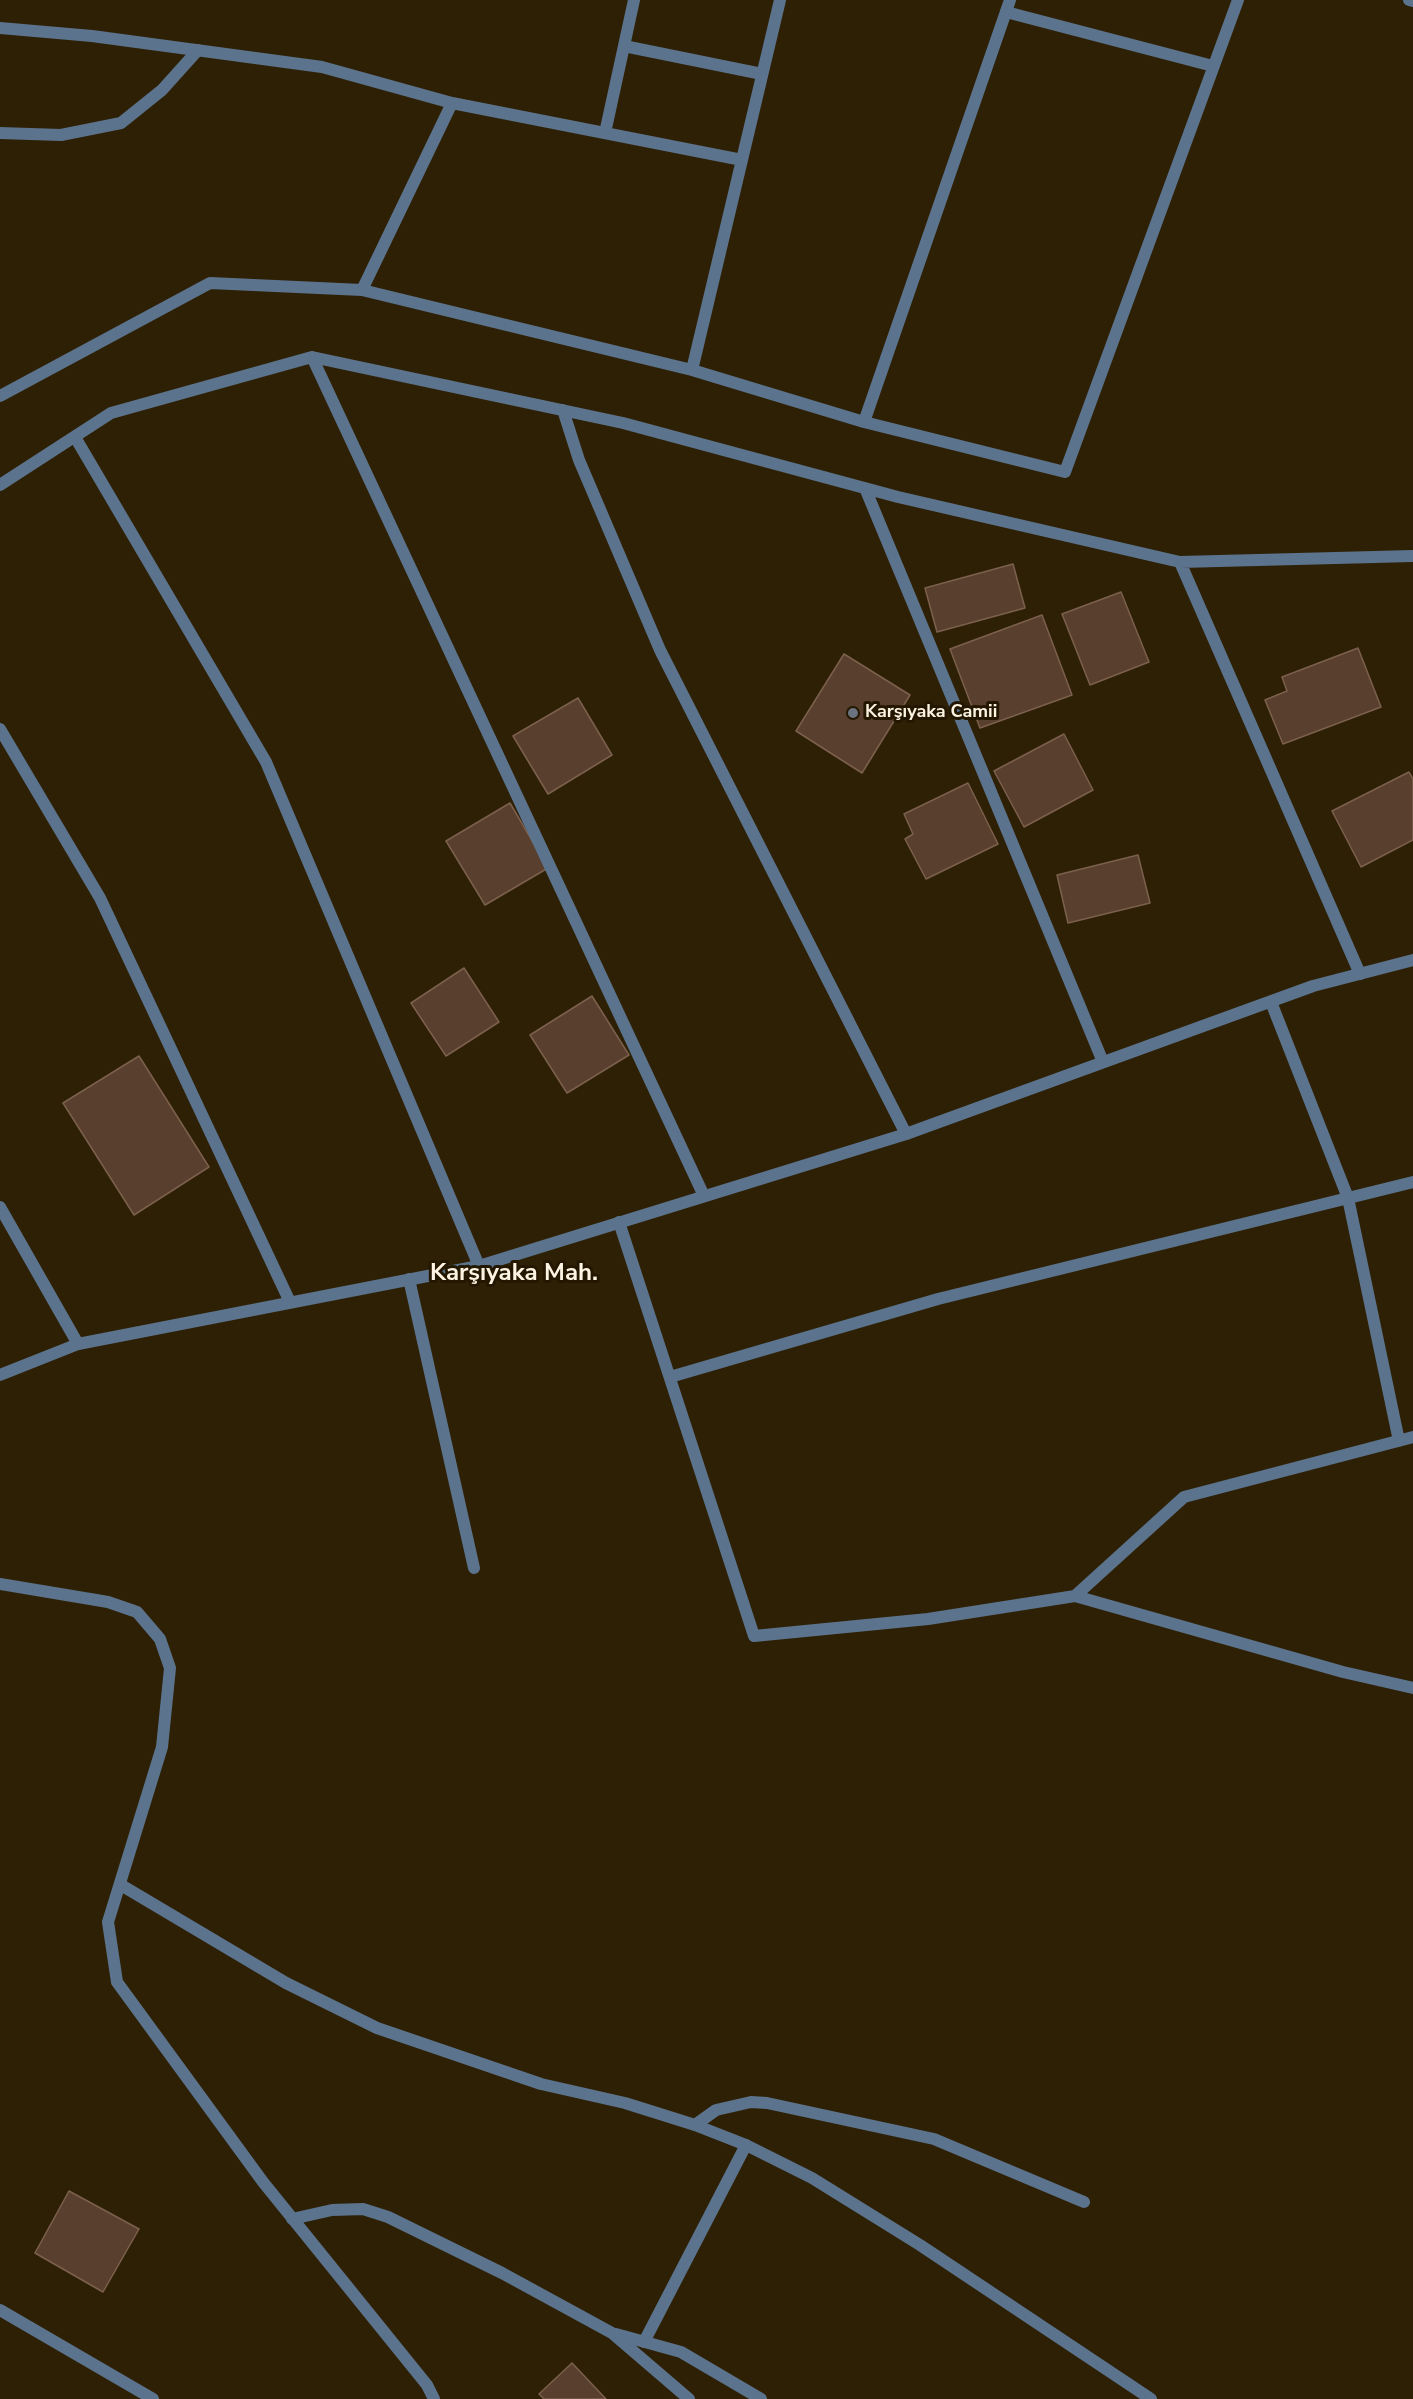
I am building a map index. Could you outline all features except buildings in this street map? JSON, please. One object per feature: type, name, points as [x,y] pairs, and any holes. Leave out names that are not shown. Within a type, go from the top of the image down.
[{"type":"street","points":[[605,133],[633,0]]},
{"type":"street","points":[[692,370],[780,0]]},
{"type":"street","points":[[0,396],[210,283],[362,290],[692,370],[864,422],[1065,472],[1238,0]]},
{"type":"street","points":[[864,422],[1008,6],[1213,66]]},
{"type":"street","points":[[0,28],[92,36],[322,67],[452,103],[742,160]]},
{"type":"street","points":[[624,46],[762,74]]},
{"type":"street","points":[[0,133],[61,135],[121,123],[162,90],[198,51]]},
{"type":"street","points":[[362,290],[452,103]]},
{"type":"street","points":[[312,357],[704,1196]]},
{"type":"street","points":[[0,484],[111,413],[312,357],[623,423],[865,488],[1179,562],[1413,556]]},
{"type":"street","points":[[563,410],[579,460],[660,650],[906,1134]]},
{"type":"street","points":[[75,437],[266,762],[479,1266]]},
{"type":"street","points":[[865,488],[1103,1062]]},
{"type":"street","points":[[1179,562],[1360,974]]},
{"type":"street","points":[[0,729],[100,898],[290,1302]]},
{"type":"street","points":[[0,1375],[78,1344],[479,1266],[906,1134],[1313,986],[1413,960]]},
{"type":"street","points":[[1271,1002],[1348,1198],[1399,1441]]},
{"type":"street","points":[[670,1377],[938,1299],[1413,1182]]},
{"type":"street","points":[[0,1208],[78,1344]]},
{"type":"street","points":[[620,1222],[754,1636],[928,1619],[1076,1596],[1343,1672],[1413,1688]]},
{"type":"street","points":[[409,1279],[474,1568]]},
{"type":"street","points":[[1076,1596],[1184,1497],[1413,1437]]},
{"type":"street","points":[[0,1584],[108,1602],[137,1612],[160,1639],[170,1668],[162,1747],[108,1922],[117,1982],[292,2219],[427,2385],[434,2399]]},
{"type":"street","points":[[121,1885],[286,1983],[377,2028],[541,2084],[625,2103],[695,2125],[746,2145],[812,2178],[920,2245],[1151,2399]]},
{"type":"street","points":[[695,2125],[716,2110],[751,2102],[767,2103],[934,2139],[1084,2202]]},
{"type":"street","points":[[644,2342],[746,2145]]},
{"type":"street","points":[[292,2219],[332,2210],[363,2209],[388,2217],[502,2273],[612,2333],[689,2399]]},
{"type":"street","points":[[0,2310],[153,2399]]},
{"type":"street","points":[[612,2333],[681,2352],[761,2399]]},
{"type":"place","name":"Karşıyaka Camii","points":[[853,713]]},
{"type":"district","name":"Karşıyaka Mah.","points":[[514,1274]]}]
